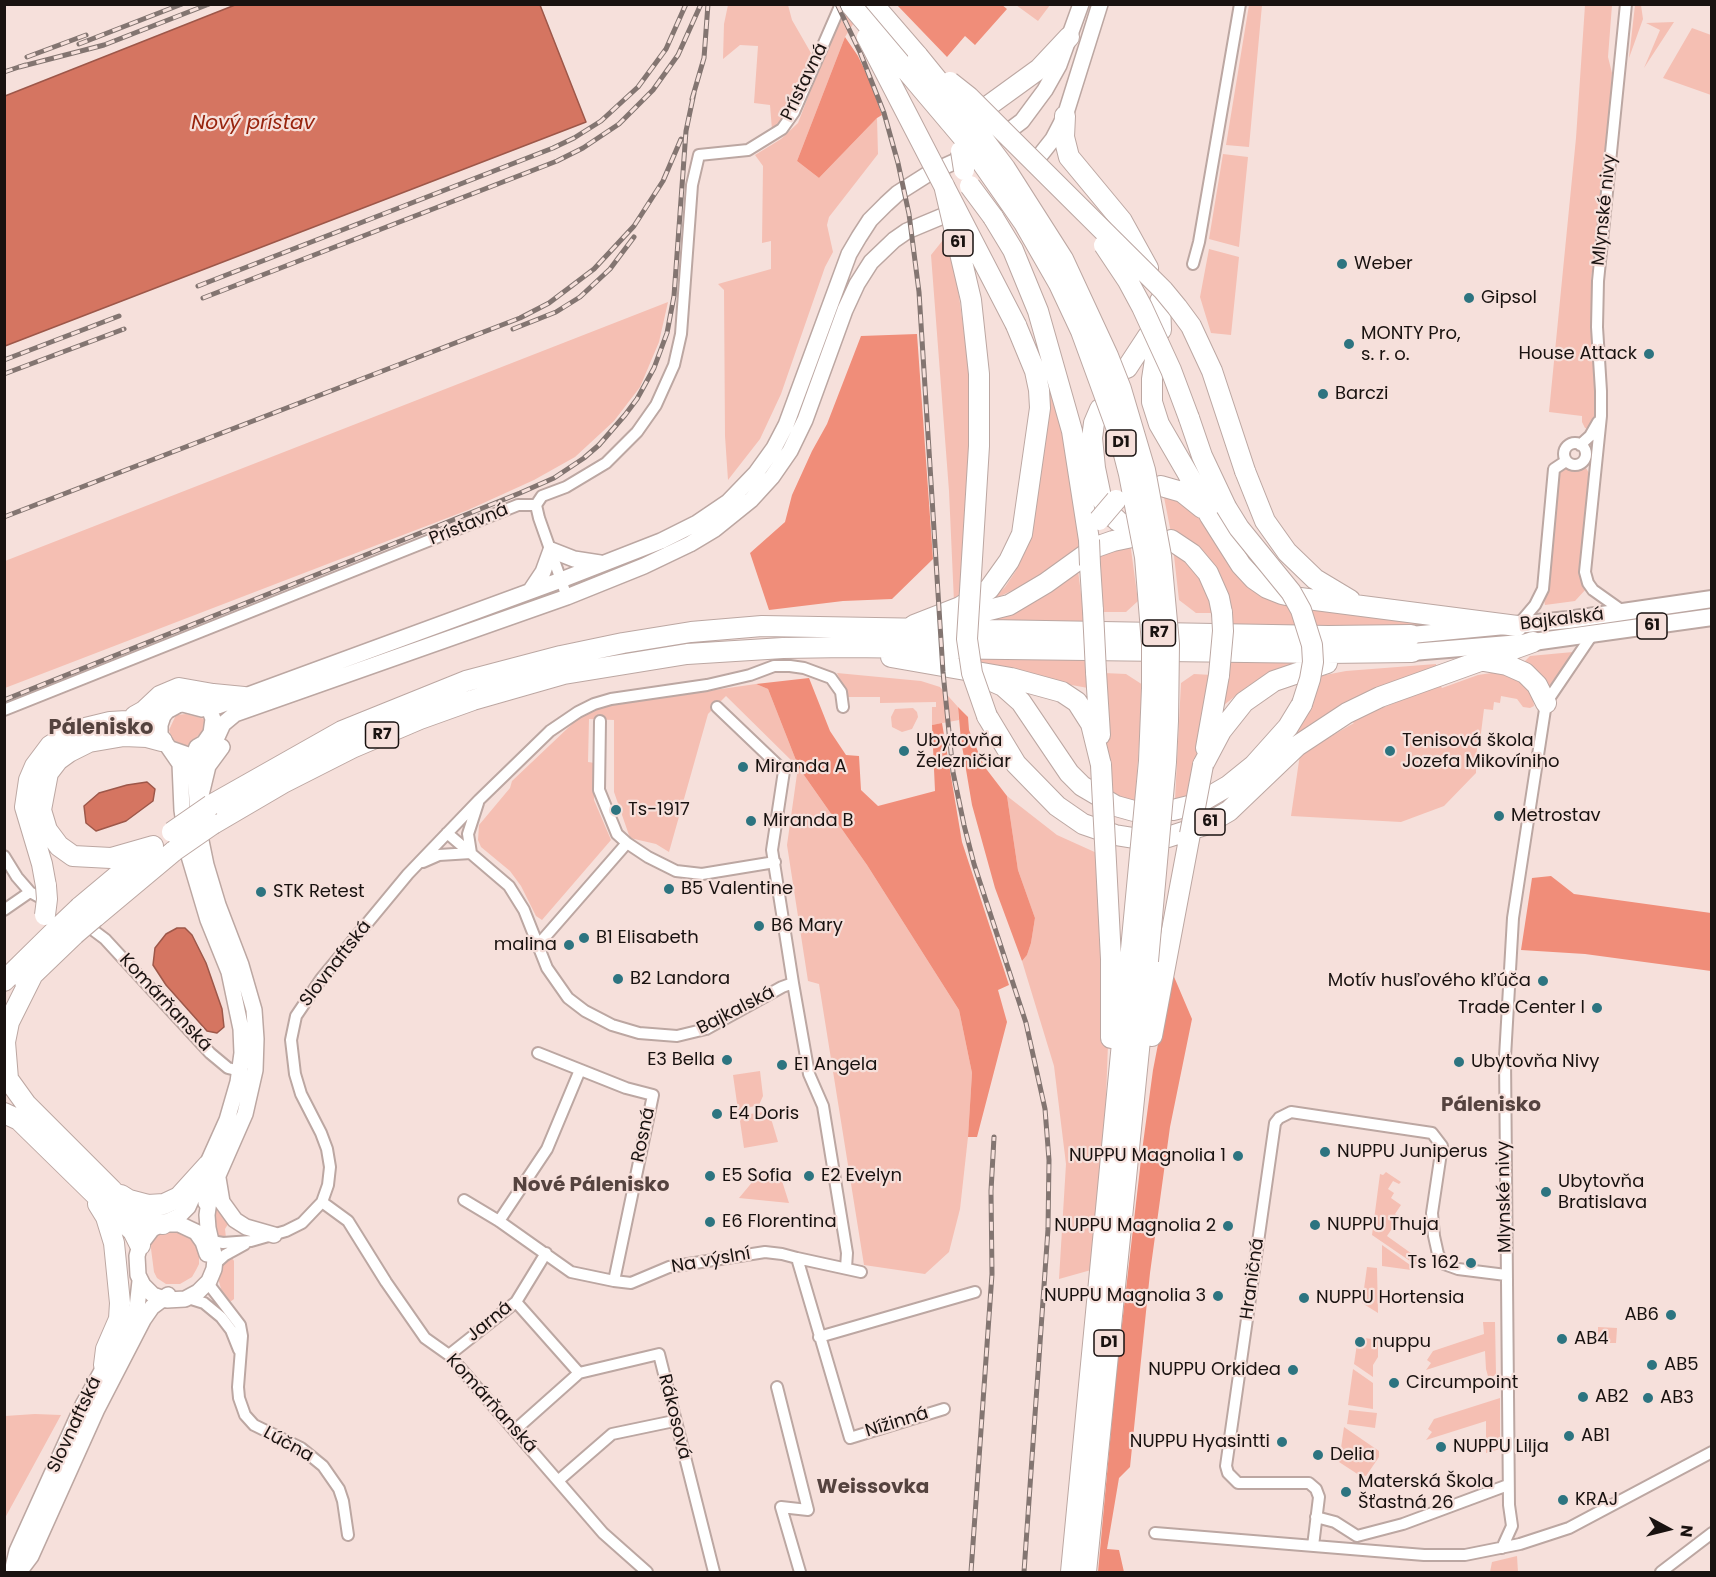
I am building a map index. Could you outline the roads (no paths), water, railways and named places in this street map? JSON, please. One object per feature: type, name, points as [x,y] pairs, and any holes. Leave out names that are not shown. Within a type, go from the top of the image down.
[{"type":"highway","name":"D1","points":[[873,4],[957,104],[1005,168],[1063,259],[1121,389],[1145,470],[1161,556],[1167,613],[1169,666],[1166,762],[1138,961]]},
{"type":"highway","name":"D1","points":[[850,5],[952,123],[1024,223],[1054,275],[1081,331],[1119,435],[1145,557],[1152,644],[1152,688],[1138,961],[1086,1572]]},
{"type":"highway","points":[[850,5],[1016,325],[1035,371],[1039,390],[1040,408],[1022,534],[1009,561],[989,589],[960,607],[906,628]]},
{"type":"highway","points":[[988,106],[1039,69],[1069,37]]},
{"type":"highway","points":[[918,56],[969,97],[1163,290],[1191,326],[1212,371],[1245,471],[1265,521],[1287,552],[1315,579],[1364,606]]},
{"type":"highway","points":[[1065,116],[1064,137],[1069,157],[1122,221],[1148,268]]},
{"type":"highway","name":"61","points":[[939,175],[971,300],[979,374],[979,446],[967,639],[972,673],[987,716],[1016,764],[1057,806],[1083,824],[1115,835],[1146,840],[1182,834],[1205,825],[1229,811],[1297,746],[1347,714],[1380,697],[1533,642]]},
{"type":"highway","points":[[973,184],[1013,250],[1041,320],[1072,431],[1089,540],[1101,765]]},
{"type":"highway","points":[[1062,190],[1128,281],[1171,370],[1202,456],[1218,512],[1240,565],[1267,588],[1300,598],[1517,626]]},
{"type":"highway","points":[[1126,368],[1156,328],[1152,379],[1152,402],[1155,415],[1218,512]]},
{"type":"highway","points":[[906,628],[1009,605],[1046,583],[1096,547],[1131,533],[1108,512],[1101,497],[1092,438],[1094,423],[1100,409]]},
{"type":"highway","points":[[1161,486],[1182,492],[1218,512],[1239,528],[1291,592],[1304,618],[1312,645],[1313,662],[1302,704],[1282,733],[1254,765],[1228,786],[1197,804],[1173,810]]},
{"type":"highway","points":[[1089,540],[1099,520],[1120,496]]},
{"type":"highway","points":[[1125,1095],[1111,1069],[1138,961],[1203,765],[1221,653],[1222,614],[1219,598],[1208,573],[1192,554],[1171,540]]},
{"type":"highway","name":"R7","points":[[4,1004],[63,911],[172,832],[342,730],[466,681],[510,669],[623,643],[720,629],[762,626],[1328,636],[1412,644]]},
{"type":"highway","name":"R7","points":[[63,911],[174,851],[207,813],[283,783],[352,748],[420,719],[515,687],[574,673],[687,654],[783,648],[1361,653],[1412,644]]},
{"type":"highway","points":[[868,647],[895,658],[1047,686],[1077,702],[1091,724],[1101,765],[1138,961]]},
{"type":"highway","points":[[1203,765],[1221,731],[1232,716],[1244,702],[1261,689],[1291,674],[1361,653]]},
{"type":"highway","points":[[1484,661],[1507,665],[1525,673],[1537,685],[1546,703]]},
{"type":"highway","points":[[969,671],[1003,687],[1021,702],[1069,773],[1082,786],[1116,806],[1134,810]]},
{"type":"highway","points":[[124,721],[144,711],[160,696],[173,690],[186,688],[251,702]]},
{"type":"highway","points":[[63,911],[42,864],[25,807],[29,780],[35,766],[50,746],[73,731],[95,725],[144,720],[156,713]]},
{"type":"highway","points":[[153,846],[111,858],[73,856],[59,846],[47,830],[41,810],[48,773],[58,760],[69,752],[89,742],[111,738],[162,742]]},
{"type":"highway","points":[[29,966],[9,1022],[5,1042],[8,1079],[26,1104],[111,1189],[146,1231]]},
{"type":"highway","name":"R7","points":[[4,981],[29,966]]},
{"type":"highway","name":"D1","points":[[1071,1572],[1125,1095]]},
{"type":"highway","points":[[4,1113],[19,1120],[90,1189],[146,1231]]},
{"type":"highway","points":[[111,1189],[137,1203],[164,1204],[179,1197],[213,1171]]},
{"type":"highway","points":[[90,1189],[111,1231],[118,1268],[120,1312],[117,1326],[106,1349],[104,1365]]},
{"type":"main road","points":[[1011,130],[1022,121],[1045,90],[1059,65],[1081,4]]},
{"type":"main road","points":[[1030,166],[1053,139],[1065,116],[1100,4]]},
{"type":"main road","points":[[943,216],[897,238],[871,262],[845,309],[799,433],[786,457],[758,493],[734,515],[690,544],[644,566],[567,597],[251,702],[209,708],[183,704],[173,707],[167,711],[161,721],[162,742],[180,754],[201,754],[213,746],[223,724],[251,702],[531,590],[661,541],[697,523],[728,502],[756,473],[777,443],[791,415],[849,254],[870,220],[898,193],[939,175],[973,184]]},
{"type":"main road","points":[[531,590],[543,572],[551,550],[574,559],[601,563]]},
{"type":"main road","name":"Bajkalská","points":[[1412,644],[1517,626],[1712,599]]},
{"type":"main road","name":"Bajkalská","points":[[1412,644],[1533,642],[1712,617]]},
{"type":"main road","points":[[207,813],[194,755],[197,747],[211,733],[213,719],[209,708],[198,699],[178,696],[165,702],[156,713],[151,725],[180,764],[182,810],[193,874],[229,972],[241,1029],[240,1071],[213,1171],[222,1202],[235,1220],[246,1227],[274,1234]]},
{"type":"main road","points":[[129,1335],[133,1293],[128,1258],[131,1242],[146,1231],[179,1216],[203,1192],[213,1171],[239,1130],[252,1091],[256,1063],[254,1010],[242,965],[218,905],[206,865],[205,774],[212,758],[251,702]]},
{"type":"main road","points":[[162,742],[157,748],[169,759],[180,778]]},
{"type":"main road","points":[[175,1298],[192,1286],[204,1272],[207,1254],[207,1215],[203,1192]]},
{"type":"main road","points":[[140,1281],[148,1291],[175,1298],[198,1292],[207,1282],[215,1264],[206,1239],[186,1226],[171,1223],[146,1231]]},
{"type":"main road","points":[[146,1231],[149,1279],[158,1288],[175,1298]]},
{"type":"main road","name":"Slovnaftská","points":[[19,1572],[30,1556],[129,1335],[137,1308],[140,1281],[136,1266],[146,1231]]},
{"type":"main road","name":"Slovnaftská","points":[[12,1572],[17,1551],[83,1405],[104,1365],[129,1335],[175,1298]]},
{"type":"street","name":"Prístavná","points":[[4,710],[518,505],[536,505],[542,496],[582,479],[606,463],[637,432],[656,405],[674,365],[681,334],[692,185],[699,155],[748,150],[782,129],[794,112],[841,4]]},
{"type":"street","points":[[1193,264],[1199,242],[1240,4]]},
{"type":"street","name":"Mlynské nivy","points":[[1625,612],[1593,590],[1585,575],[1601,416],[1597,327],[1598,281],[1626,4]]},
{"type":"street","points":[[1566,461],[1576,465],[1601,416]]},
{"type":"street","points":[[1583,452],[1599,443]]},
{"type":"street","points":[[1566,461],[1564,454],[1566,448],[1572,444],[1583,452],[1594,473]]},
{"type":"street","points":[[1517,626],[1535,605],[1543,589],[1554,469],[1566,461]]},
{"type":"street","points":[[536,505],[567,597]]},
{"type":"street","points":[[1546,703],[1592,634]]},
{"type":"street","name":"Slovnaftská","points":[[322,1202],[328,1185],[330,1167],[321,1133],[301,1094],[295,1074],[291,1040],[296,1016],[321,979],[420,863],[518,762],[564,720],[594,704],[630,695],[730,680],[774,666],[804,668],[828,676],[838,686],[843,707]]},
{"type":"street","name":"Mlynské nivy","points":[[1512,1526],[1509,1515],[1506,1275],[1505,1057],[1509,959],[1546,703]]},
{"type":"street","name":"Bajkalská","points":[[717,707],[784,771],[772,850],[809,1074],[823,1106],[848,1253],[846,1268]]},
{"type":"street","points":[[600,721],[600,790],[616,834],[627,843],[648,858],[676,871],[702,874],[775,862]]},
{"type":"street","points":[[420,863],[439,855],[471,853],[468,834],[479,800]]},
{"type":"street","name":"Bajkalská","points":[[447,833],[509,886],[524,910],[553,978],[577,1005],[601,1021],[639,1033],[666,1036],[691,1034],[706,1029],[793,983]]},
{"type":"street","points":[[538,945],[627,843]]},
{"type":"street","name":"Komárňanská","points":[[4,856],[17,877],[105,939],[210,1053],[228,1068],[240,1071]]},
{"type":"street","points":[[4,910],[63,911]]},
{"type":"street","points":[[498,1221],[547,1149],[580,1070],[538,1053]]},
{"type":"street","name":"Rosná","points":[[580,1070],[626,1088],[653,1095],[614,1281]]},
{"type":"street","name":"Hraničná","points":[[1316,1517],[1319,1497],[1316,1489],[1309,1483],[1239,1483],[1232,1479],[1226,1466],[1275,1123],[1279,1118],[1291,1112],[1432,1132],[1442,1146],[1432,1213],[1438,1254],[1444,1264],[1458,1269],[1506,1275]]},
{"type":"street","name":"Na výslní","points":[[464,1200],[546,1253],[571,1272],[614,1281],[631,1283],[669,1267],[765,1252],[861,1272]]},
{"type":"street","points":[[215,1264],[225,1255],[251,1241],[297,1226],[322,1202]]},
{"type":"street","name":"Komárňanská","points":[[322,1202],[348,1221],[386,1282],[426,1338],[449,1355],[603,1533],[647,1572]]},
{"type":"street","points":[[206,1239],[223,1243],[251,1241]]},
{"type":"street","name":"Jarná","points":[[449,1355],[516,1302],[546,1253]]},
{"type":"street","points":[[797,1258],[819,1337],[975,1292]]},
{"type":"street","name":"Lúčna","points":[[207,1282],[238,1322],[242,1336],[238,1387],[241,1407],[245,1415],[254,1425],[301,1448],[323,1466],[332,1477],[341,1495],[348,1535]]},
{"type":"street","points":[[175,1298],[204,1303],[221,1317],[231,1330],[241,1353]]},
{"type":"street","points":[[516,1302],[579,1373]]},
{"type":"street","name":"Nížinná","points":[[819,1337],[850,1438],[944,1408]]},
{"type":"street","name":"Rákosová","points":[[514,1430],[579,1373],[659,1354],[674,1421],[714,1572]]},
{"type":"street","points":[[777,1387],[808,1510],[781,1507],[800,1572]]},
{"type":"street","points":[[558,1480],[612,1434],[674,1421]]},
{"type":"street","points":[[1155,1533],[1436,1556],[1465,1555],[1502,1548],[1569,1528],[1712,1452]]},
{"type":"street","points":[[1313,1546],[1316,1517],[1335,1522],[1357,1536],[1403,1524],[1509,1485]]},
{"type":"street","points":[[1502,1548],[1512,1526],[1523,1539],[1534,1539]]},
{"type":"street","points":[[1661,1572],[1712,1533]]},
{"type":"water","name":"Nový prístav","points":[[235,5],[540,5],[586,122],[5,346],[5,96]]},
{"type":"water","points":[[147,782],[155,789],[153,801],[126,821],[96,831],[86,823],[84,806],[99,793]]},
{"type":"water","points":[[177,928],[185,928],[192,935],[206,963],[222,1009],[224,1027],[217,1033],[207,1031],[166,985],[153,965],[155,948],[166,934]]},
{"type":"railway","points":[[79,44],[182,4]]},
{"type":"railway","points":[[19,67],[104,45],[209,4]]},
{"type":"railway","points":[[198,286],[574,138],[601,121],[638,87],[666,49],[686,4]]},
{"type":"railway","points":[[203,298],[557,161],[583,148],[619,124],[653,90],[678,55],[701,4]]},
{"type":"railway","points":[[692,99],[704,58],[708,4]]},
{"type":"railway","points":[[837,4],[860,52],[884,113],[909,214],[919,292],[943,672],[953,772],[974,864],[1026,1023],[1045,1109],[1049,1160],[1048,1229],[1024,1572]]},
{"type":"railway","points":[[27,57],[86,35]]},
{"type":"railway","points":[[4,72],[25,65]]},
{"type":"railway","points":[[4,700],[520,493],[554,478],[599,445],[637,399],[654,368],[667,333],[674,296],[686,131],[694,93]]},
{"type":"railway","points":[[4,517],[520,318],[549,303],[594,269],[634,226],[663,181],[681,139]]},
{"type":"railway","points":[[513,329],[556,312],[580,297],[610,269],[634,237]]},
{"type":"railway","points":[[4,360],[119,316]]},
{"type":"railway","points":[[4,374],[124,329]]},
{"type":"railway","points":[[971,1572],[992,1274],[991,1191],[994,1137]]},
{"type":"place","name":"Weber","points":[[1342,264]]},
{"type":"place","name":"Gipsol","points":[[1469,298]]},
{"type":"place","name":"MONTY Pro, s. r. o.","points":[[1349,344]]},
{"type":"place","name":"House Attack","points":[[1649,354]]},
{"type":"place","name":"Barczi","points":[[1323,394]]},
{"type":"place","name":"Ubytovňa Železničiar","points":[[904,751]]},
{"type":"place","name":"Tenisová škola Jozefa Mikovíniho","points":[[1390,751]]},
{"type":"place","name":"Miranda A","points":[[743,767]]},
{"type":"place","name":"Ts-1917","points":[[616,810]]},
{"type":"place","name":"Metrostav","points":[[1499,816]]},
{"type":"place","name":"Miranda B","points":[[751,821]]},
{"type":"place","name":"B5 Valentine","points":[[669,889]]},
{"type":"place","name":"STK Retest","points":[[261,892]]},
{"type":"place","name":"B6 Mary","points":[[759,926]]},
{"type":"place","name":"B1 Elisabeth","points":[[584,938]]},
{"type":"place","name":"malina","points":[[569,945]]},
{"type":"place","name":"B2 Landora","points":[[618,979]]},
{"type":"place","name":"Motív husľového kľúča","points":[[1543,981]]},
{"type":"place","name":"Trade Center I","points":[[1597,1008]]},
{"type":"place","name":"E3 Bella","points":[[727,1060]]},
{"type":"place","name":"Ubytovňa Nivy","points":[[1459,1062]]},
{"type":"place","name":"E1 Angela","points":[[782,1065]]},
{"type":"place","name":"E4 Doris","points":[[717,1114]]},
{"type":"place","name":"NUPPU Juniperus","points":[[1325,1152]]},
{"type":"place","name":"NUPPU Magnolia 1","points":[[1238,1156]]},
{"type":"place","name":"E5 Sofia","points":[[710,1176]]},
{"type":"place","name":"E2 Evelyn","points":[[809,1176]]},
{"type":"place","name":"Ubytovňa Bratislava","points":[[1546,1192]]},
{"type":"place","name":"E6 Florentina","points":[[710,1222]]},
{"type":"place","name":"NUPPU Thuja","points":[[1315,1225]]},
{"type":"place","name":"NUPPU Magnolia 2","points":[[1228,1226]]},
{"type":"place","name":"Ts 162","points":[[1471,1263]]},
{"type":"place","name":"NUPPU Magnolia 3","points":[[1218,1296]]},
{"type":"place","name":"NUPPU Hortensia","points":[[1304,1298]]},
{"type":"place","name":"AB6","points":[[1671,1315]]},
{"type":"place","name":"AB4","points":[[1562,1339]]},
{"type":"place","name":"nuppu","points":[[1360,1342]]},
{"type":"place","name":"AB5","points":[[1652,1365]]},
{"type":"place","name":"NUPPU Orkidea","points":[[1293,1370]]},
{"type":"place","name":"Circumpoint","points":[[1394,1383]]},
{"type":"place","name":"AB2","points":[[1583,1397]]},
{"type":"place","name":"AB3","points":[[1648,1398]]},
{"type":"place","name":"AB1","points":[[1569,1436]]},
{"type":"place","name":"NUPPU Hyasintti","points":[[1282,1442]]},
{"type":"place","name":"NUPPU Lilja","points":[[1441,1447]]},
{"type":"place","name":"Delia","points":[[1318,1455]]},
{"type":"place","name":"Materská Škola Šťastná 26","points":[[1346,1492]]},
{"type":"place","name":"KRAJ","points":[[1563,1500]]},
{"type":"district","name":"Pálenisko","points":[[101,729]]},
{"type":"district","name":"Pálenisko","points":[[1491,1106]]},
{"type":"district","name":"Nové Pálenisko","points":[[591,1186]]},
{"type":"district","name":"Weissovka","points":[[873,1488]]}]
